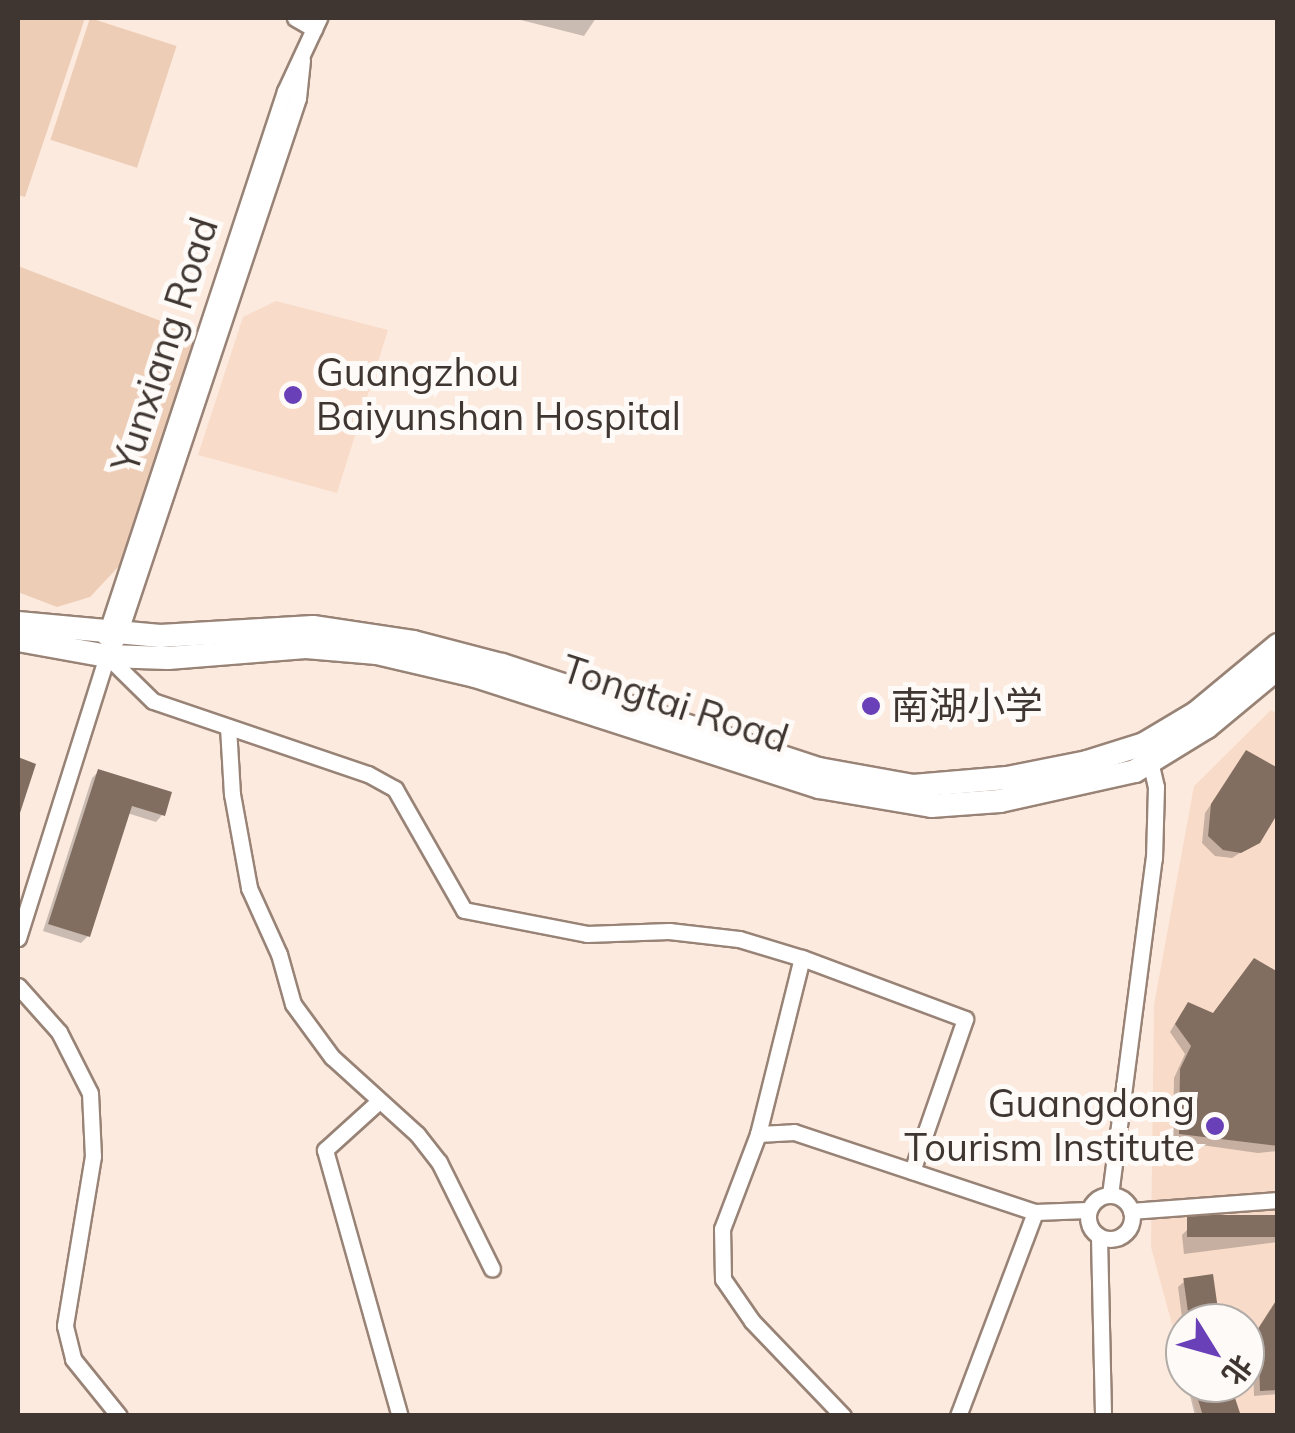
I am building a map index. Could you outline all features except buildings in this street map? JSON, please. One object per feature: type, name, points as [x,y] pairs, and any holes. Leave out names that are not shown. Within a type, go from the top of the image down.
[{"type":"main road","name":"Tongtai Road","points":[[18,623],[178,658],[306,647],[377,653],[474,676],[790,779],[903,804],[958,806],[1094,783],[1232,708],[1278,668]]},
{"type":"main road","name":"Tongtai Road","points":[[18,640],[110,641]]},
{"type":"main road","name":"Tongtai Road","points":[[1148,754],[1278,645]]},
{"type":"street","points":[[296,18],[316,24]]},
{"type":"street","name":"Yunxiang Road","points":[[18,938],[110,641],[298,98],[302,60],[316,24]]},
{"type":"street","points":[[110,641],[153,701],[368,774],[394,789],[464,910],[587,934],[669,931],[739,940],[802,958],[965,1019],[912,1171]]},
{"type":"street","points":[[228,727],[232,794],[249,888],[279,954],[293,1004],[332,1057],[417,1134],[439,1162],[492,1270]]},
{"type":"street","points":[[1110,1194],[1154,858],[1148,754]]},
{"type":"street","points":[[802,958],[758,1134],[722,1229],[723,1279],[752,1321],[843,1416]]},
{"type":"street","points":[[18,986],[58,1032],[90,1094],[93,1156],[65,1326],[73,1359],[119,1416]]},
{"type":"street","points":[[379,1101],[325,1150],[400,1416]]},
{"type":"street","points":[[758,1134],[794,1132],[1035,1212],[1088,1210]]},
{"type":"street","points":[[1098,1236],[1120,1237],[1131,1226],[1132,1211],[1124,1199],[1110,1194],[1097,1199],[1088,1210],[1089,1225],[1098,1236],[1103,1416]]},
{"type":"street","points":[[1132,1211],[1278,1200]]},
{"type":"street","points":[[958,1416],[1035,1212]]},
{"type":"shaded area","points":[[18,18],[85,18],[25,197],[18,195]]},
{"type":"shaded area","points":[[90,18],[177,46],[137,168],[50,140]]},
{"type":"shaded area","points":[[18,266],[197,335],[121,564],[90,597],[57,607],[18,592]]},
{"type":"shaded area","name":"Guangzhou Baiyunshan Hospital","points":[[276,301],[388,330],[337,493],[198,455],[243,317]]},
{"type":"shaded area","name":"Guangdong Tourism Institute","points":[[1271,710],[1278,714],[1277,1415],[1197,1415],[1194,1403],[1265,1403],[1265,1303],[1166,1303],[1151,1247],[1154,1005],[1194,786]]},
{"type":"place","name":"Guangzhou Baiyunshan Hospital","points":[[293,395]]},
{"type":"place","name":"南湖小学","points":[[871,706]]},
{"type":"place","name":"Guangdong Tourism Institute","points":[[1215,1126]]}]
